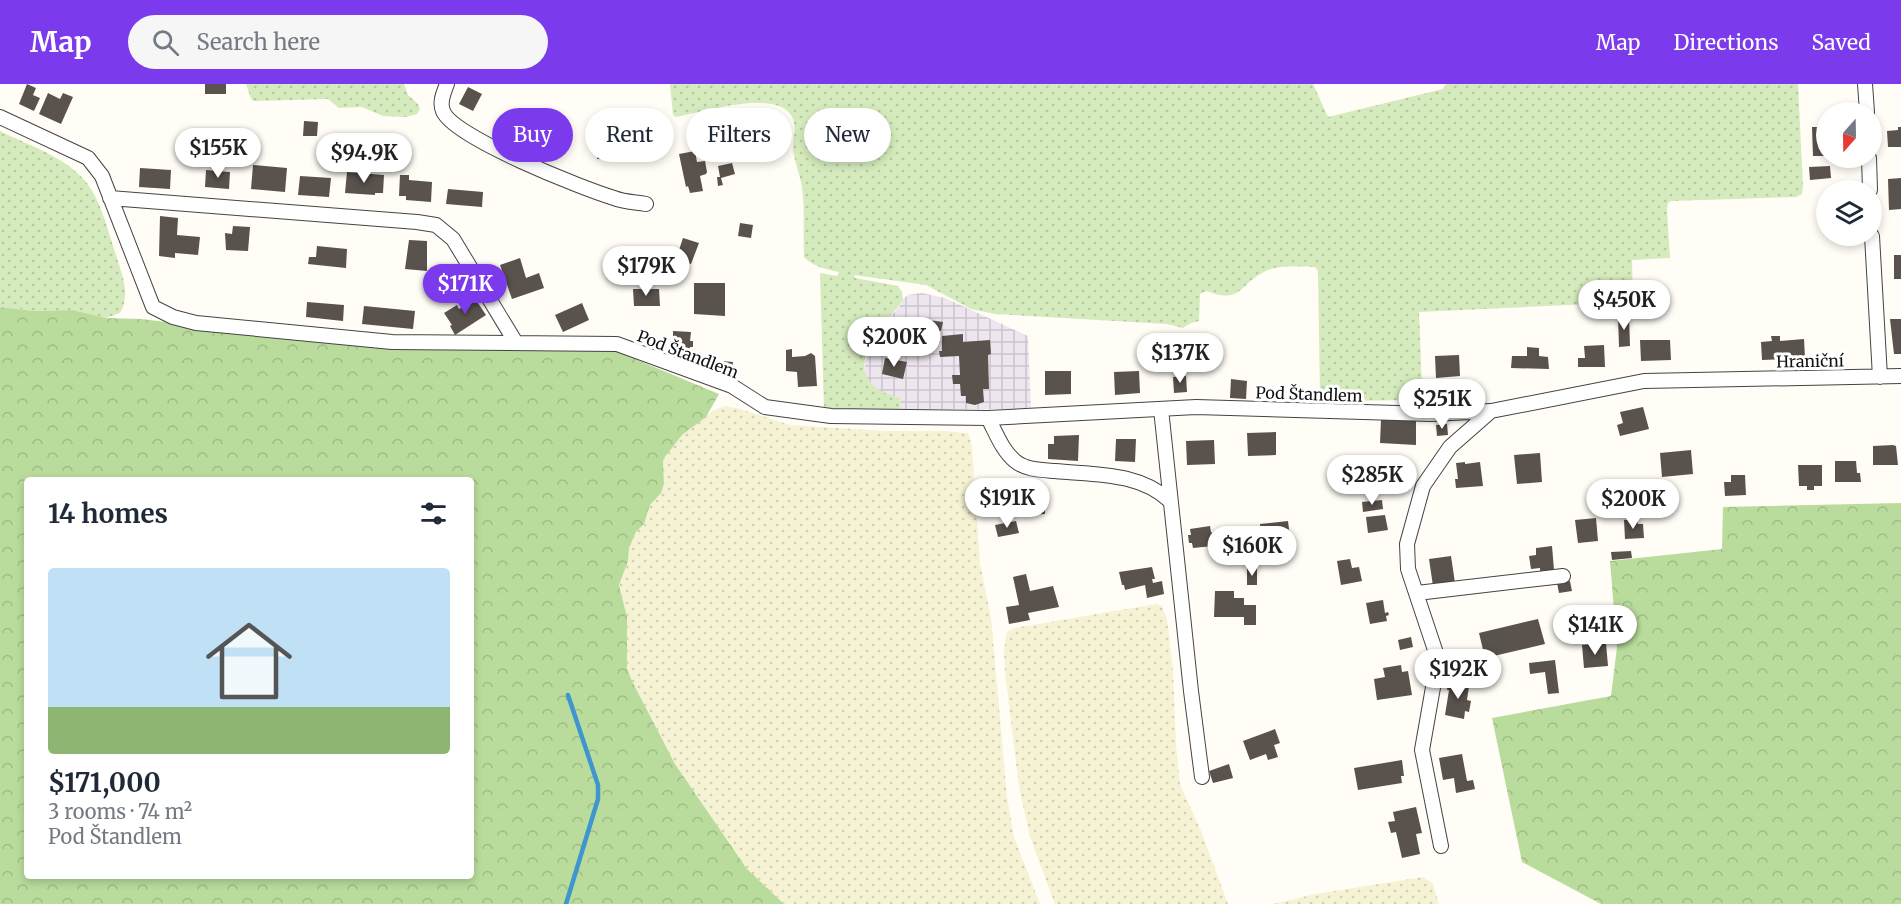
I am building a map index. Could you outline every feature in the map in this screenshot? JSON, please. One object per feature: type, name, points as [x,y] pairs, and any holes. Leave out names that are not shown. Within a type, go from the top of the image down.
[{"type":"street","points":[[447,84],[442,98],[443,111],[451,123],[470,135],[510,156],[585,188],[616,199],[646,204]]},
{"type":"street","points":[[1865,84],[1866,102]]},
{"type":"street","name":"Pod Štandlem","points":[[0,117],[88,158],[102,176],[153,307],[173,317],[196,323],[392,342],[617,344],[732,386],[765,407],[831,416],[988,418],[1196,407],[1431,414],[1491,411],[1644,381],[1719,379]]},
{"type":"street","points":[[110,198],[436,225],[453,239],[516,343]]},
{"type":"street","points":[[1873,246],[1880,376]]},
{"type":"street","name":"Hraniční","points":[[1719,379],[1901,376]]},
{"type":"street","points":[[1161,409],[1202,777]]},
{"type":"street","points":[[1441,846],[1422,750],[1438,659],[1408,569],[1407,544],[1424,486],[1450,447],[1491,411]]},
{"type":"street","points":[[988,418],[1004,450],[1017,463],[1033,469],[1139,481],[1158,490],[1170,501]]},
{"type":"street","points":[[1417,594],[1563,576]]},
{"type":"shaded area","points":[[922,293],[945,298],[1028,336],[1031,409],[900,409],[901,398],[885,395],[876,389],[865,374],[865,362],[874,338],[903,299],[908,295]]},
{"type":"shaded area","points":[[725,406],[790,425],[883,431],[968,433],[972,446],[980,564],[991,617],[1007,797],[1014,837],[1040,904],[784,904],[747,869],[675,764],[627,668],[627,617],[619,585],[636,532],[644,524],[650,505],[662,491],[663,460],[682,435],[714,410]]},
{"type":"shaded area","points":[[1156,604],[1162,606],[1167,619],[1173,671],[1180,784],[1201,831],[1228,904],[1055,904],[1030,837],[1019,787],[1005,672],[1004,652],[1007,632],[1014,628]]},
{"type":"shaded area","points":[[1423,877],[1433,884],[1439,904],[1273,904],[1316,894]]},
{"type":"green space","points":[[246,84],[404,84],[408,95],[420,109],[417,114],[406,117],[383,116],[362,107],[339,108],[328,99],[254,101],[251,99]]},
{"type":"green space","points":[[670,84],[1313,84],[1328,117],[1443,89],[1446,84],[1798,84],[1803,187],[1802,194],[1796,197],[1671,201],[1668,203],[1670,258],[1632,260],[1633,302],[1419,312],[1422,389],[1421,395],[1414,400],[1332,401],[1322,399],[1320,396],[1318,271],[1315,267],[1273,268],[1258,275],[1234,294],[1218,295],[1206,291],[1200,294],[1199,321],[1183,328],[1167,324],[995,314],[971,309],[926,285],[854,275],[855,278],[898,286],[902,292],[903,300],[869,346],[864,368],[867,378],[874,386],[885,393],[901,398],[900,409],[824,410],[820,273],[837,276],[839,272],[824,269],[804,257],[803,196],[793,151],[795,127],[792,108],[758,103],[716,108],[686,108],[686,115],[676,117],[672,108]]},
{"type":"green space","points":[[0,131],[58,159],[87,183],[97,199],[123,277],[125,299],[120,313],[106,318],[73,310],[33,311],[0,307]]},
{"type":"green space","points":[[0,307],[33,311],[73,310],[106,318],[141,319],[370,346],[466,350],[606,347],[719,394],[706,417],[682,435],[663,460],[664,484],[661,493],[650,505],[644,524],[636,532],[629,548],[628,561],[619,585],[627,617],[627,668],[675,764],[747,869],[784,904],[0,904]]},
{"type":"green space","points":[[1901,503],[1901,904],[1601,904],[1522,862],[1492,718],[1611,696],[1617,647],[1610,561],[1722,549],[1723,507]]},
{"type":"building","points":[[27,84],[36,88],[33,95],[40,98],[34,111],[19,104]]},
{"type":"building","points":[[205,84],[226,84],[226,94],[205,94]]},
{"type":"building","points":[[468,87],[482,94],[473,111],[459,104]]},
{"type":"building","points":[[48,93],[60,99],[63,93],[73,97],[61,124],[39,114]]},
{"type":"building","points":[[304,121],[318,122],[317,136],[303,136]]},
{"type":"building","points":[[1812,127],[1816,127],[1816,156],[1813,156]]},
{"type":"building","points":[[1898,127],[1901,127],[1901,147],[1888,147],[1887,131],[1898,130]]},
{"type":"building","points":[[686,153],[686,162],[705,162],[707,172],[700,176],[703,191],[690,193],[688,186],[686,187],[679,154]]},
{"type":"building","points":[[732,163],[735,174],[721,178],[723,185],[718,186],[717,177],[720,177],[718,166]]},
{"type":"building","points":[[253,165],[287,168],[285,192],[251,189]]},
{"type":"building","points":[[1809,167],[1830,168],[1831,178],[1810,180]]},
{"type":"building","points":[[140,168],[171,170],[170,189],[139,187]]},
{"type":"building","points":[[206,170],[230,172],[229,189],[205,187]]},
{"type":"building","points":[[347,172],[384,175],[383,193],[375,193],[375,195],[345,193]]},
{"type":"building","points":[[400,175],[409,175],[409,180],[432,182],[431,202],[406,200],[406,196],[399,196]]},
{"type":"building","points":[[300,176],[331,178],[329,197],[298,195]]},
{"type":"building","points":[[1901,178],[1901,209],[1889,210],[1888,179]]},
{"type":"building","points":[[448,189],[483,192],[482,207],[446,204]]},
{"type":"building","points":[[160,216],[178,218],[177,235],[200,237],[198,255],[175,253],[175,258],[159,256]]},
{"type":"building","points":[[740,223],[753,225],[751,238],[738,236]]},
{"type":"building","points":[[233,226],[250,227],[248,251],[226,250],[225,233],[232,234]]},
{"type":"building","points":[[683,238],[699,243],[691,264],[676,259]]},
{"type":"building","points":[[409,240],[427,241],[427,271],[405,269]]},
{"type":"building","points":[[317,246],[347,249],[346,268],[308,264],[309,257],[316,257]]},
{"type":"building","points":[[658,248],[658,267],[643,267],[643,274],[629,274],[629,267],[618,267],[617,249]]},
{"type":"building","points":[[1894,255],[1901,255],[1901,279],[1894,279]]},
{"type":"building","points":[[520,258],[526,278],[539,273],[544,288],[512,299],[500,265]]},
{"type":"building","points":[[694,283],[725,283],[725,316],[694,314]]},
{"type":"building","points":[[633,289],[659,289],[660,306],[634,306]]},
{"type":"building","points":[[472,294],[486,315],[455,335],[444,313],[457,305],[459,309],[465,305],[462,300]]},
{"type":"building","points":[[307,302],[344,305],[343,321],[306,317]]},
{"type":"building","points":[[582,303],[589,320],[563,332],[555,315]]},
{"type":"building","points":[[364,306],[415,311],[413,329],[362,324]]},
{"type":"building","points":[[1618,316],[1629,316],[1630,346],[1619,347]]},
{"type":"building","points":[[1890,319],[1901,319],[1901,354],[1894,354]]},
{"type":"building","points":[[929,320],[943,322],[941,331],[928,329]]},
{"type":"building","points":[[673,331],[691,332],[690,341],[693,341],[693,347],[690,347],[690,356],[673,355]]},
{"type":"building","points":[[963,334],[963,342],[990,340],[989,389],[983,389],[984,402],[975,405],[966,403],[966,396],[961,396],[960,384],[953,384],[952,375],[960,375],[959,356],[940,357],[942,336]]},
{"type":"building","points":[[1771,336],[1780,336],[1780,341],[1804,339],[1805,358],[1762,360],[1761,342],[1772,341]]},
{"type":"building","points":[[1640,340],[1670,340],[1671,360],[1641,361]]},
{"type":"building","points":[[1604,345],[1605,367],[1578,367],[1578,358],[1585,358],[1584,346]]},
{"type":"building","points":[[1527,347],[1539,348],[1539,356],[1548,357],[1549,369],[1511,368],[1512,356],[1527,356]]},
{"type":"building","points":[[792,349],[792,357],[811,353],[815,356],[817,386],[798,387],[797,372],[786,371],[786,350]]},
{"type":"building","points":[[1459,355],[1460,376],[1436,378],[1435,356]]},
{"type":"building","points":[[885,358],[907,362],[903,379],[882,374]]},
{"type":"building","points":[[721,361],[733,362],[731,379],[720,378]]},
{"type":"building","points":[[1045,371],[1071,371],[1071,394],[1045,395]]},
{"type":"building","points":[[1139,371],[1140,393],[1115,395],[1114,372]]},
{"type":"building","points":[[1186,376],[1187,392],[1174,393],[1173,377]]},
{"type":"building","points":[[1231,379],[1247,381],[1246,399],[1230,398]]},
{"type":"building","points":[[1643,407],[1649,429],[1620,436],[1617,425],[1623,423],[1620,412]]},
{"type":"building","points":[[1381,419],[1416,421],[1416,445],[1380,443]]},
{"type":"building","points":[[1447,424],[1448,435],[1437,436],[1436,425]]},
{"type":"building","points":[[1276,432],[1276,455],[1248,456],[1247,433]]},
{"type":"building","points":[[1079,435],[1078,461],[1048,459],[1048,444],[1054,444],[1054,436]]},
{"type":"building","points":[[1116,439],[1136,439],[1135,462],[1115,461]]},
{"type":"building","points":[[1214,440],[1215,464],[1187,465],[1186,441]]},
{"type":"building","points":[[1873,446],[1896,446],[1898,465],[1873,465]]},
{"type":"building","points":[[1691,450],[1693,474],[1662,477],[1660,453]]},
{"type":"building","points":[[1540,453],[1542,482],[1517,484],[1514,455]]},
{"type":"building","points":[[1835,461],[1856,461],[1857,473],[1860,473],[1861,482],[1835,482]]},
{"type":"building","points":[[1465,462],[1465,464],[1480,462],[1483,486],[1456,488],[1455,479],[1458,479],[1456,463]]},
{"type":"building","points":[[1798,465],[1822,465],[1822,486],[1814,486],[1814,490],[1807,490],[1807,486],[1799,486]]},
{"type":"building","points":[[1396,468],[1398,491],[1376,493],[1373,480],[1382,477],[1381,470]]},
{"type":"building","points":[[1731,475],[1745,475],[1746,495],[1725,496],[1724,482],[1731,482]]},
{"type":"building","points":[[1044,486],[1045,514],[1023,515],[1022,502],[1017,502],[1016,488]]},
{"type":"building","points":[[1382,500],[1383,509],[1363,512],[1362,502]]},
{"type":"building","points":[[1385,515],[1388,530],[1368,533],[1366,517]]},
{"type":"building","points":[[1596,518],[1598,541],[1578,543],[1575,520]]},
{"type":"building","points":[[1637,519],[1638,524],[1643,524],[1644,538],[1625,539],[1624,520]]},
{"type":"building","points":[[1016,521],[1019,533],[998,537],[995,525]]},
{"type":"building","points":[[1288,521],[1290,537],[1284,538],[1285,547],[1269,548],[1267,540],[1262,541],[1260,524]]},
{"type":"building","points":[[1210,526],[1214,534],[1213,546],[1193,548],[1192,543],[1189,543],[1190,529]]},
{"type":"building","points":[[1552,546],[1554,570],[1531,569],[1529,556],[1536,555],[1536,548]]},
{"type":"building","points":[[1631,551],[1632,558],[1612,560],[1611,552]]},
{"type":"building","points":[[1451,556],[1455,583],[1433,586],[1429,559]]},
{"type":"building","points":[[1350,559],[1352,568],[1359,567],[1362,581],[1341,585],[1337,561]]},
{"type":"building","points":[[1152,567],[1155,579],[1152,579],[1153,583],[1162,581],[1164,594],[1147,598],[1145,585],[1125,590],[1119,572]]},
{"type":"building","points":[[1247,568],[1257,568],[1257,585],[1247,585]]},
{"type":"building","points":[[1026,574],[1030,591],[1053,586],[1059,607],[1028,613],[1030,620],[1009,624],[1006,607],[1019,605],[1013,577]]},
{"type":"building","points":[[1570,581],[1572,591],[1559,593],[1557,583]]},
{"type":"building","points":[[1215,591],[1234,591],[1234,598],[1244,598],[1244,605],[1256,605],[1256,625],[1244,625],[1244,617],[1214,617]]},
{"type":"building","points":[[1383,600],[1385,613],[1388,612],[1389,615],[1386,616],[1387,621],[1370,624],[1366,603]]},
{"type":"building","points":[[1538,619],[1545,644],[1485,658],[1479,633]]},
{"type":"building","points":[[1411,637],[1413,647],[1400,650],[1398,640]]},
{"type":"building","points":[[1606,643],[1608,666],[1584,668],[1582,645]]},
{"type":"building","points":[[1555,660],[1559,693],[1548,694],[1545,672],[1530,674],[1529,663]]},
{"type":"building","points":[[1401,665],[1402,672],[1408,671],[1412,695],[1377,700],[1374,679],[1385,677],[1383,668]]},
{"type":"building","points":[[1448,681],[1469,686],[1467,700],[1471,701],[1469,712],[1465,711],[1464,719],[1445,715]]},
{"type":"building","points":[[1275,729],[1280,743],[1274,745],[1278,757],[1268,760],[1266,754],[1250,760],[1243,741]]},
{"type":"building","points":[[1462,754],[1467,781],[1473,780],[1475,789],[1456,793],[1454,778],[1443,780],[1439,758]]},
{"type":"building","points":[[1402,760],[1404,776],[1401,776],[1402,783],[1358,790],[1354,768]]},
{"type":"building","points":[[1229,764],[1233,778],[1213,783],[1209,771]]},
{"type":"building","points":[[1416,807],[1422,833],[1416,834],[1420,854],[1402,858],[1396,832],[1391,833],[1388,822],[1395,821],[1393,812]]},
{"type":"waterway","points":[[566,904],[598,799],[598,785],[568,695]]}]
